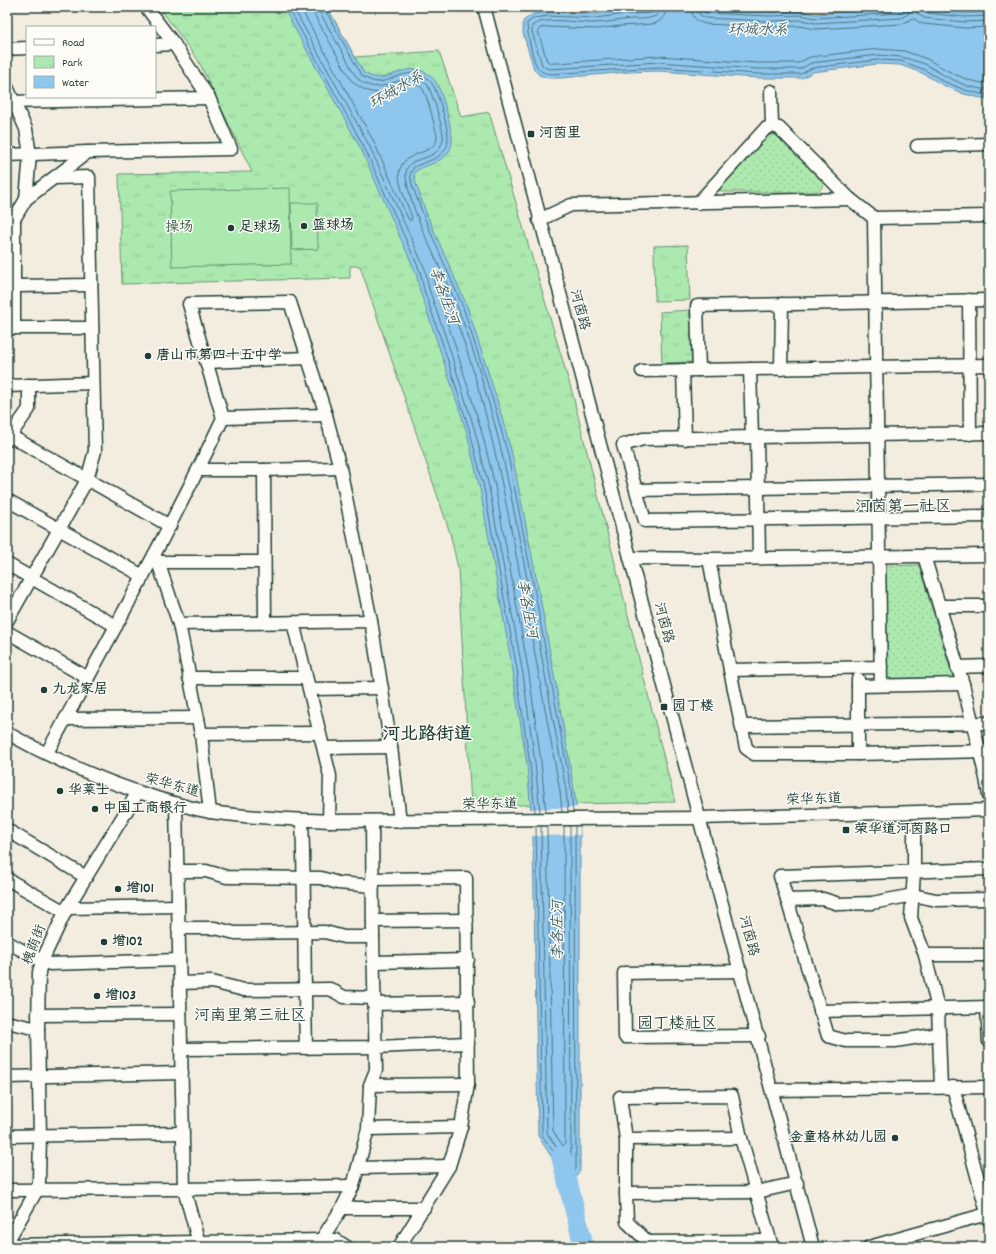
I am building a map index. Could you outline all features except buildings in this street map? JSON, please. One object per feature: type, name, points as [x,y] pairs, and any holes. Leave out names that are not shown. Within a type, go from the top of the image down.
[{"type":"street","points":[[7,155],[231,149],[209,98],[174,44],[146,7]]},
{"type":"street","name":"河茵路","points":[[484,7],[539,220],[759,1036],[813,1247]]},
{"type":"street","points":[[156,45],[174,44]]},
{"type":"street","points":[[7,49],[26,48]]},
{"type":"street","points":[[7,88],[10,101],[26,129],[30,155],[26,199]]},
{"type":"street","points":[[771,91],[772,126]]},
{"type":"street","points":[[10,101],[209,98]]},
{"type":"street","points":[[698,202],[765,129],[772,126],[779,128],[850,199],[874,218],[989,216]]},
{"type":"street","points":[[917,146],[989,144]]},
{"type":"street","points":[[7,231],[26,199],[88,152]]},
{"type":"street","points":[[7,621],[88,480],[95,451],[88,177],[54,178]]},
{"type":"street","points":[[539,220],[572,205],[850,199]]},
{"type":"street","points":[[14,218],[14,286],[10,328],[92,328]]},
{"type":"street","points":[[874,218],[881,685]]},
{"type":"street","points":[[14,286],[91,285]]},
{"type":"street","points":[[969,300],[970,434]]},
{"type":"street","points":[[699,370],[698,306],[989,300]]},
{"type":"street","points":[[47,753],[143,576],[156,558],[222,418],[189,304],[290,302],[326,415],[340,468],[371,621],[392,747],[400,821]]},
{"type":"street","points":[[781,369],[782,304]]},
{"type":"street","points":[[206,362],[308,358]]},
{"type":"street","points":[[642,371],[989,365]]},
{"type":"street","points":[[750,369],[758,488],[759,557]]},
{"type":"street","points":[[682,370],[685,438]]},
{"type":"street","points":[[7,386],[93,383]]},
{"type":"street","points":[[29,385],[29,409],[8,437],[170,526]]},
{"type":"street","points":[[222,418],[326,415]]},
{"type":"street","points":[[989,433],[643,439],[622,445],[645,521],[989,516]]},
{"type":"street","points":[[198,470],[340,468]]},
{"type":"street","points":[[264,470],[265,622]]},
{"type":"street","points":[[636,490],[989,484]]},
{"type":"street","points":[[7,500],[143,576]]},
{"type":"street","points":[[630,558],[709,559],[759,557],[989,555]]},
{"type":"street","points":[[924,556],[963,684],[973,723],[984,751],[989,796]]},
{"type":"street","points":[[156,558],[264,562]]},
{"type":"street","points":[[156,558],[179,624],[201,734],[210,812]]},
{"type":"street","points":[[709,559],[746,748],[754,754],[858,754],[984,751]]},
{"type":"street","points":[[7,564],[116,626]]},
{"type":"street","points":[[940,606],[989,606]]},
{"type":"street","points":[[179,624],[371,621]]},
{"type":"street","points":[[293,622],[330,776],[329,821]]},
{"type":"street","points":[[7,632],[88,678]]},
{"type":"street","points":[[957,667],[989,666]]},
{"type":"street","points":[[730,670],[881,667]]},
{"type":"street","points":[[858,668],[858,754]]},
{"type":"street","points":[[189,678],[382,688]]},
{"type":"street","points":[[858,686],[963,684]]},
{"type":"street","points":[[65,719],[198,718]]},
{"type":"street","points":[[742,726],[989,723]]},
{"type":"street","name":"荣华东道","points":[[7,733],[93,775],[138,792],[176,804],[210,812],[302,820],[400,821],[701,818],[989,810]]},
{"type":"street","points":[[201,734],[319,734]]},
{"type":"street","points":[[324,748],[392,747]]},
{"type":"street","name":"槐荫街","points":[[7,1244],[37,1190],[40,1181],[38,1015],[39,972],[42,961],[66,910],[138,792]]},
{"type":"street","points":[[176,804],[184,1189],[199,1243]]},
{"type":"street","points":[[302,820],[306,1048]]},
{"type":"street","points":[[317,1243],[342,1208],[353,1186],[368,1129],[370,1085],[376,1070],[373,962],[372,821]]},
{"type":"street","points":[[7,830],[86,877]]},
{"type":"street","points":[[914,835],[914,872],[911,918],[925,955],[938,1009],[941,1088]]},
{"type":"street","points":[[939,1034],[895,1041],[846,1040],[828,1036],[780,876],[989,869]]},
{"type":"street","points":[[177,871],[206,871],[228,877],[321,878],[338,883],[372,883],[466,878],[468,960],[468,1084],[461,1127],[449,1166],[399,1247]]},
{"type":"street","points":[[7,879],[66,910],[178,906]]},
{"type":"street","points":[[787,900],[823,899],[839,904],[872,903],[912,895],[936,900],[989,899]]},
{"type":"street","points":[[373,921],[467,920]]},
{"type":"street","points":[[178,928],[215,928],[235,933],[325,932],[344,937],[373,937]]},
{"type":"street","points":[[7,942],[50,964],[179,960]]},
{"type":"street","points":[[925,955],[989,954]]},
{"type":"street","points":[[373,962],[468,960]]},
{"type":"street","points":[[741,971],[624,973],[625,1037],[759,1036]]},
{"type":"street","points":[[180,983],[212,982],[244,990],[330,988],[344,997],[374,1001],[468,1002]]},
{"type":"street","points":[[820,1011],[988,1007],[989,1042]]},
{"type":"street","points":[[38,1015],[180,1014]]},
{"type":"street","points":[[7,1023],[38,1030]]},
{"type":"street","points":[[182,1049],[306,1048],[468,1043]]},
{"type":"street","points":[[7,1077],[182,1073]]},
{"type":"street","points":[[370,1085],[468,1084]]},
{"type":"street","points":[[869,1247],[988,1217],[954,1087]]},
{"type":"street","points":[[773,1090],[989,1087]]},
{"type":"street","points":[[732,1096],[741,1138],[771,1244],[648,1242],[628,1222],[626,1193],[626,1139],[620,1097],[732,1096]]},
{"type":"street","points":[[368,1129],[461,1127]]},
{"type":"street","points":[[7,1136],[183,1134]]},
{"type":"street","points":[[626,1139],[741,1138]]},
{"type":"street","points":[[358,1168],[449,1166]]},
{"type":"street","points":[[626,1193],[756,1192],[797,1183]]},
{"type":"street","points":[[7,1190],[353,1186]]},
{"type":"street","points":[[342,1208],[424,1208]]},
{"type":"street","points":[[7,1244],[146,1245],[199,1243],[317,1243],[336,1240],[347,1247]]},
{"type":"green space","name":"操场","points":[[159,7],[327,7],[355,57],[439,51],[461,117],[489,112],[572,392],[675,802],[471,806],[458,568],[450,533],[360,266],[350,266],[350,278],[122,284],[119,174],[252,172],[198,60]]},
{"type":"green space","points":[[777,135],[780,137],[823,182],[823,186],[815,192],[720,191],[719,189],[721,186],[764,137]]},
{"type":"green space","name":"足球场","points":[[290,188],[291,264],[172,267],[170,191]]},
{"type":"green space","name":"篮球场","points":[[291,203],[317,203],[318,249],[292,250]]},
{"type":"green space","points":[[688,245],[690,300],[655,301],[654,246]]},
{"type":"green space","points":[[690,310],[692,362],[662,363],[660,312]]},
{"type":"green space","points":[[919,565],[953,678],[886,679],[884,566]]},
{"type":"water","name":"环城水系","points":[[283,7],[327,7],[364,73],[379,78],[414,69],[420,70],[432,77],[439,89],[449,123],[452,143],[448,153],[437,162],[417,170],[414,174],[427,215],[467,306],[498,403],[512,454],[539,592],[580,830],[580,1171],[569,1184],[538,1136],[533,838],[527,764],[514,677],[480,489],[467,433],[420,291],[416,273],[361,149]]},
{"type":"water","name":"环城水系","points":[[664,8],[769,12],[802,11],[815,14],[911,8],[966,13],[989,12],[989,98],[981,98],[964,94],[943,85],[922,73],[900,65],[877,64],[813,72],[802,78],[757,78],[659,71],[548,78],[539,75],[534,69],[523,33],[523,21],[533,14],[548,12],[595,14]]},
{"type":"pier","points":[[579,807],[580,835],[531,836],[529,809]]},
{"type":"waterway","name":"李各庄河","points":[[561,1156],[584,1247]]},
{"type":"place","name":"河茵里","points":[[531,134]]},
{"type":"place","name":"篮球场","points":[[304,226]]},
{"type":"place","name":"足球场","points":[[231,228]]},
{"type":"place","name":"唐山市第四十五中学","points":[[148,356]]},
{"type":"place","name":"九龙家居","points":[[44,690]]},
{"type":"place","name":"园丁楼","points":[[664,707]]},
{"type":"place","name":"华莱士","points":[[60,791]]},
{"type":"place","name":"中国工商银行","points":[[95,809]]},
{"type":"place","name":"荣华道河茵路口","points":[[846,830]]},
{"type":"place","name":"增101","points":[[118,889]]},
{"type":"place","name":"增102","points":[[104,942]]},
{"type":"place","name":"增103","points":[[97,996]]},
{"type":"place","name":"金童格林幼儿园","points":[[895,1138]]},
{"type":"district","name":"河茵第一社区","points":[[903,507]]},
{"type":"district","name":"河北路街道","points":[[427,735]]},
{"type":"district","name":"河南里第三社区","points":[[250,1016]]},
{"type":"district","name":"园丁楼社区","points":[[677,1024]]}]
